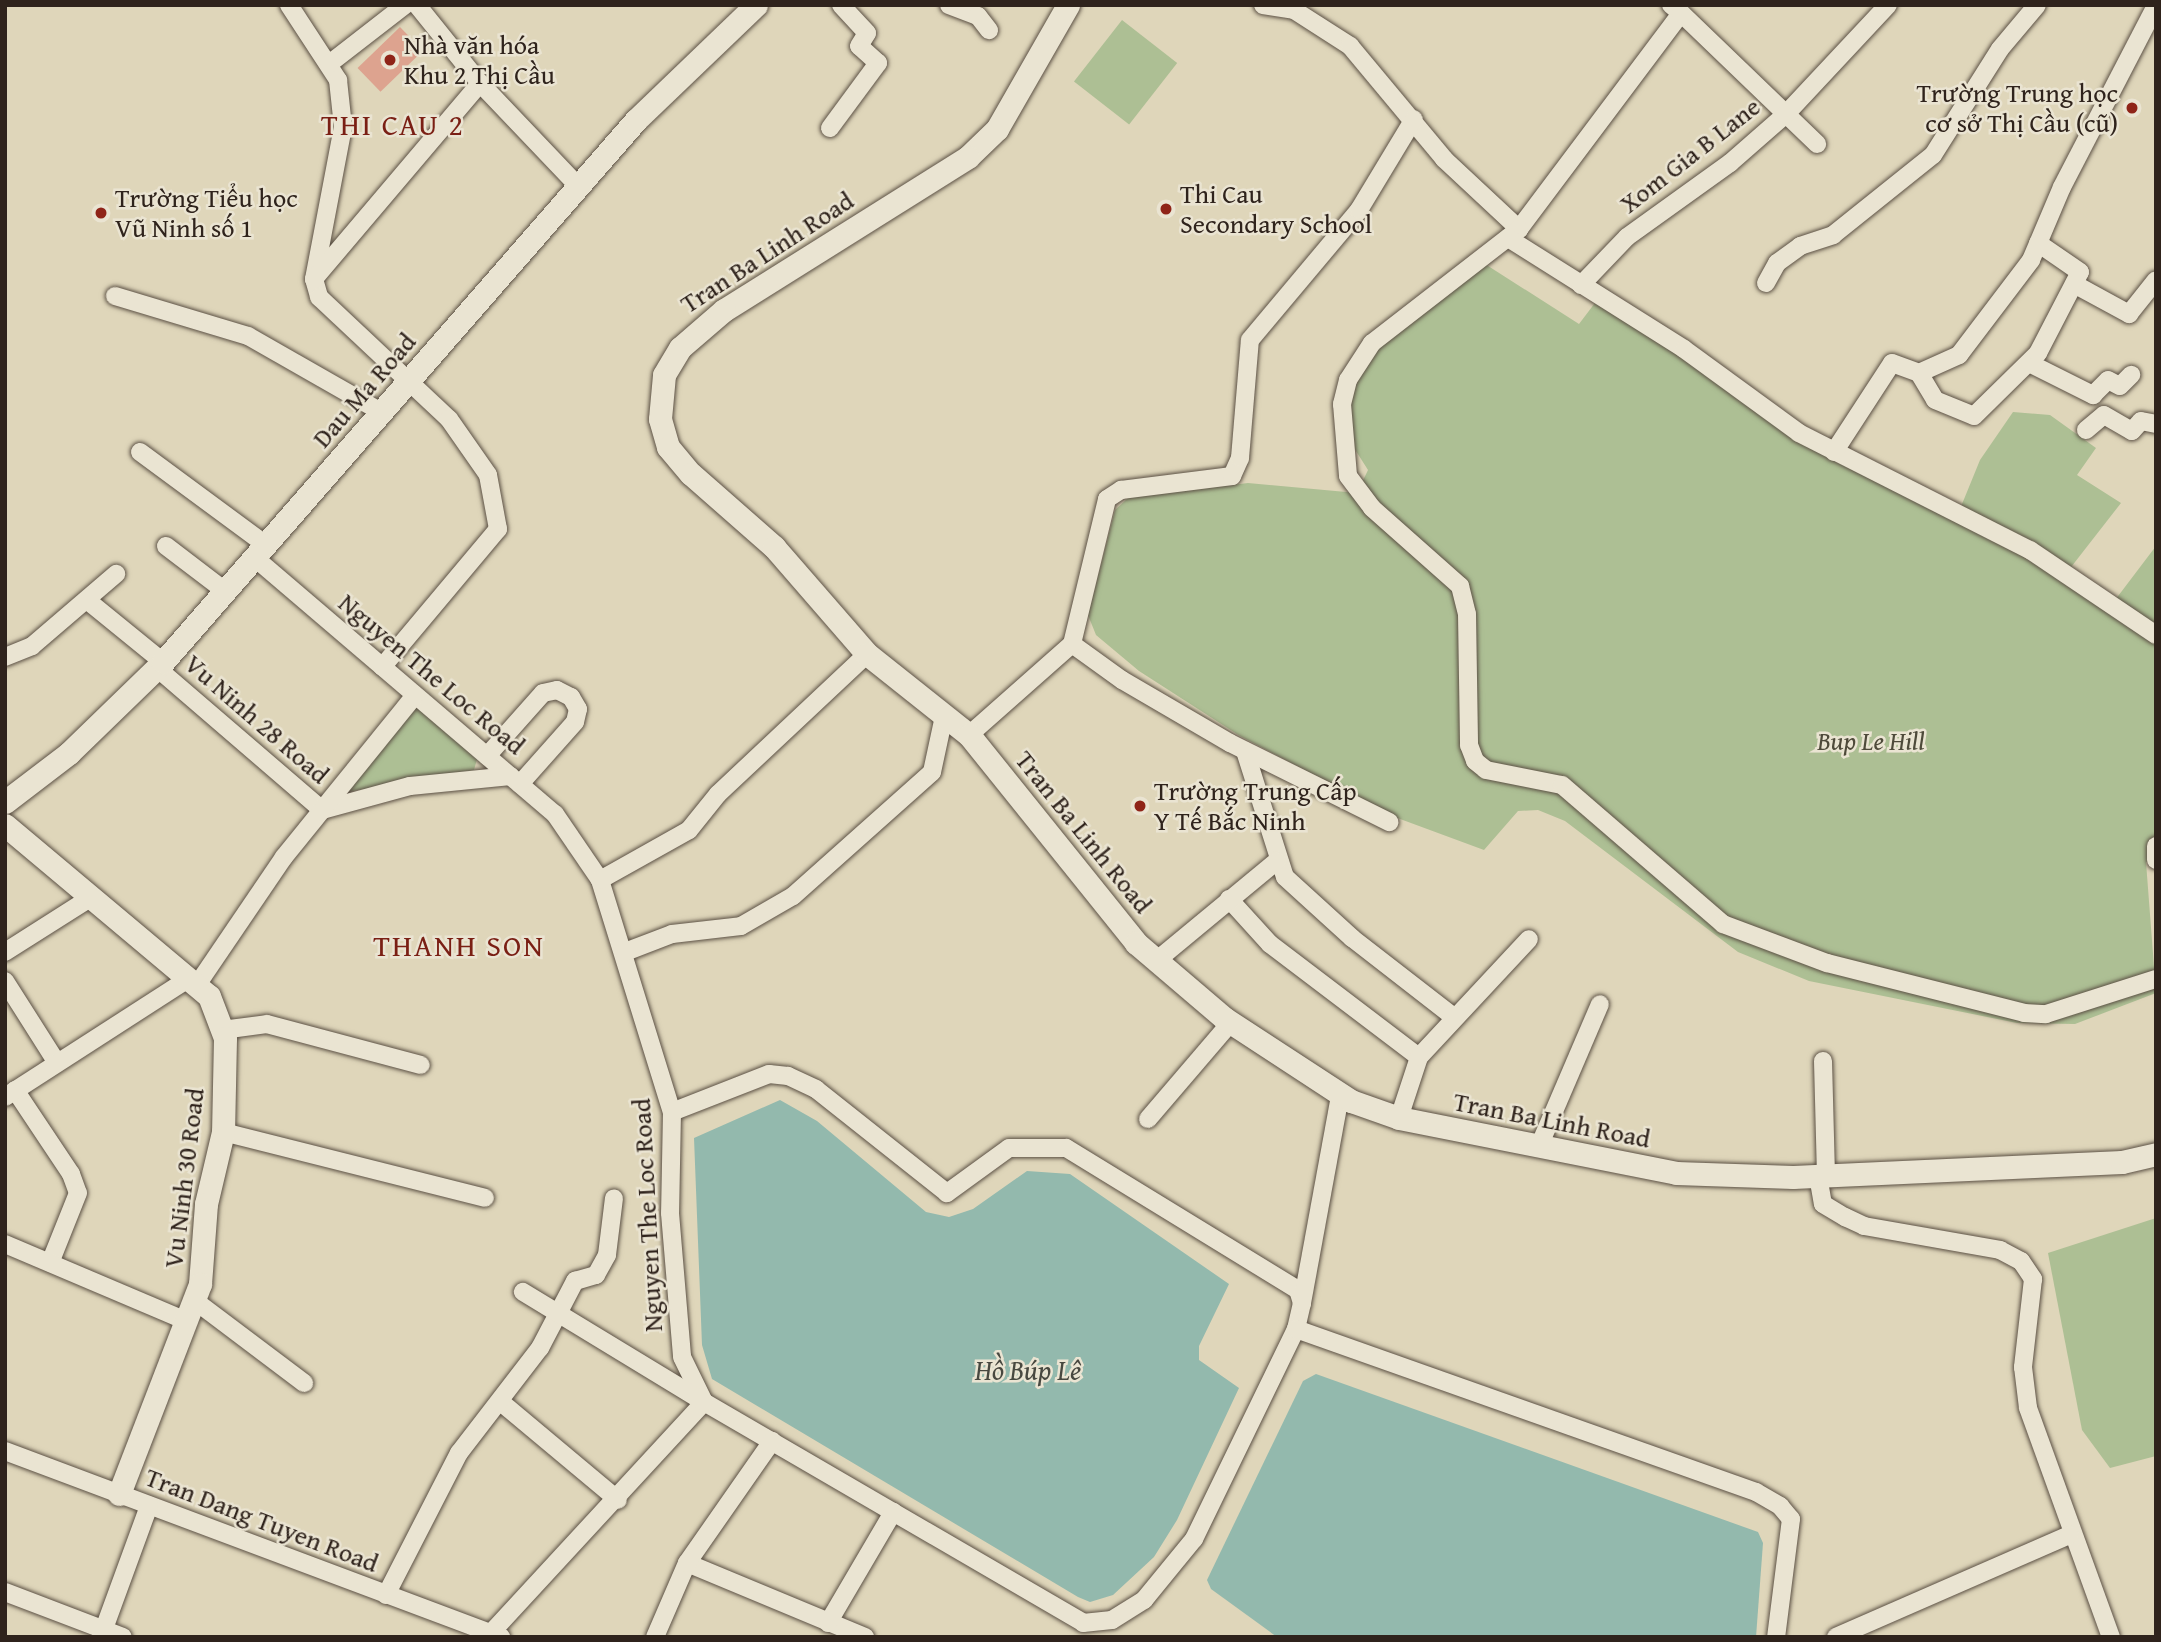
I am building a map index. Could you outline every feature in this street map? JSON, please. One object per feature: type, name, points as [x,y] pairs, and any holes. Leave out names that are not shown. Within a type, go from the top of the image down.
[{"type":"street","points":[[289,5],[338,80],[343,127],[314,279],[319,297],[337,320],[411,379],[449,419],[488,475],[498,529],[382,667]]},
{"type":"street","points":[[329,64],[405,5]]},
{"type":"street","points":[[416,5],[480,83],[578,186]]},
{"type":"street","name":"Dau Ma Road","points":[[5,802],[69,753],[160,665],[646,110],[756,5]]},
{"type":"street","points":[[830,128],[878,63],[859,46],[867,33],[841,5]]},
{"type":"street","points":[[949,5],[978,16],[989,30]]},
{"type":"street","name":"Tran Ba Linh Road","points":[[1068,5],[997,129],[968,157],[706,322],[664,375],[659,410],[668,447],[774,548],[867,654],[969,735],[1156,961],[1231,1022],[1340,1095],[1399,1118],[1676,1173],[1822,1176],[2122,1162],[2156,1154]]},
{"type":"street","points":[[1263,5],[1294,10],[1350,46],[1414,119],[1444,159],[1513,233],[1581,285],[1834,452],[2030,550],[2156,635]]},
{"type":"street","name":"Xom Gia B Lane","points":[[1581,285],[1627,237],[1730,163],[1786,114],[1888,5]]},
{"type":"street","points":[[1766,283],[1777,263],[1800,246],[1833,235],[1933,155],[2000,49],[2037,5]]},
{"type":"street","points":[[1919,373],[1959,355],[2038,243],[2156,5]]},
{"type":"street","points":[[1817,145],[1676,9],[1513,233],[1372,343],[1348,380],[1341,414],[1348,476],[1372,508],[1460,586],[1467,614],[1469,745],[1475,761],[1486,771],[1562,785],[1723,923],[1827,963],[2024,1013],[2046,1014],[2156,979]]},
{"type":"street","points":[[314,279],[480,83]]},
{"type":"street","points":[[969,735],[1072,644],[1107,499],[1121,490],[1232,475],[1240,458],[1250,340],[1359,210],[1414,119]]},
{"type":"street","points":[[1834,452],[1892,363],[1919,373],[1935,400],[1974,416],[2029,362],[2080,272],[2038,243]]},
{"type":"street","points":[[2074,284],[2129,314],[2156,280]]},
{"type":"street","points":[[116,296],[248,336],[381,412]]},
{"type":"street","points":[[2029,362],[2093,395],[2108,380],[2120,386],[2131,374]]},
{"type":"street","points":[[2086,430],[2104,415],[2132,431],[2141,421],[2156,424]]},
{"type":"street","name":"Nguyen The Loc Road","points":[[140,452],[261,551],[382,667],[555,814],[600,880],[625,952],[672,1112],[670,1213],[682,1357],[704,1402]]},
{"type":"street","points":[[166,546],[225,591]]},
{"type":"street","points":[[5,657],[32,646],[88,601],[116,574]]},
{"type":"street","name":"Vu Ninh 28 Road","points":[[88,601],[322,810]]},
{"type":"street","points":[[1072,644],[1122,680],[1245,751],[1389,822]]},
{"type":"street","points":[[600,880],[689,830],[718,794],[867,654]]},
{"type":"street","points":[[322,810],[410,786],[515,780],[575,722],[578,709],[571,697],[557,690],[543,693],[487,756]]},
{"type":"street","points":[[50,1263],[78,1193],[71,1174],[10,1094],[193,982],[251,901],[415,695]]},
{"type":"street","points":[[625,952],[673,934],[741,926],[793,896],[932,772],[944,716]]},
{"type":"street","points":[[1245,751],[1277,861],[1285,877],[1319,909],[1454,1017]]},
{"type":"street","name":"Vu Ninh 30 Road","points":[[5,825],[209,996],[222,1030],[223,1132],[206,1203],[190,1310],[119,1494]]},
{"type":"street","points":[[2156,846],[2156,860]]},
{"type":"street","points":[[1156,961],[1277,861]]},
{"type":"street","points":[[5,952],[90,898]]},
{"type":"street","points":[[1229,899],[1270,944],[1419,1057]]},
{"type":"street","points":[[1399,1118],[1419,1057],[1529,939]]},
{"type":"street","points":[[5,981],[57,1063]]},
{"type":"street","points":[[1540,1144],[1600,1004]]},
{"type":"street","points":[[1148,1119],[1231,1022]]},
{"type":"street","points":[[222,1030],[267,1024],[421,1065]]},
{"type":"street","points":[[1823,1061],[1823,1204],[1864,1226],[1953,1239],[2021,1261],[2033,1279],[2023,1367],[2028,1408],[2070,1535],[2111,1637]]},
{"type":"street","points":[[672,1112],[763,1076],[788,1076],[816,1090],[947,1193],[1009,1148],[1066,1148],[1295,1287],[1302,1303]]},
{"type":"street","points":[[523,1292],[561,1312],[704,1402],[893,1512],[1080,1630],[1130,1612],[1189,1550],[1296,1329],[1340,1095]]},
{"type":"street","points":[[223,1132],[485,1198]]},
{"type":"street","points":[[386,1595],[459,1453],[502,1403],[561,1312],[575,1281],[596,1275],[607,1255],[614,1198]]},
{"type":"street","points":[[5,1244],[50,1263],[190,1310],[304,1383]]},
{"type":"street","points":[[1296,1329],[1756,1492],[1780,1506],[1791,1519],[1776,1637]]},
{"type":"street","points":[[496,1635],[704,1402]]},
{"type":"street","points":[[502,1403],[618,1500]]},
{"type":"street","points":[[655,1637],[687,1563],[772,1441]]},
{"type":"street","name":"Tran Dang Tuyen Road","points":[[5,1451],[496,1635]]},
{"type":"street","points":[[102,1633],[149,1506]]},
{"type":"street","points":[[828,1623],[893,1512]]},
{"type":"street","points":[[1836,1637],[2070,1535]]},
{"type":"street","points":[[687,1563],[865,1637]]},
{"type":"street","points":[[5,1592],[102,1633],[123,1637]]},
{"type":"green space","points":[[1122,20],[1177,63],[1129,125],[1074,81]]},
{"type":"green space","name":"Bup Le Hill","points":[[1471,255],[1579,324],[1601,295],[1795,432],[1960,509],[1980,460],[2013,412],[2050,415],[2096,448],[2077,475],[2121,503],[2061,580],[2106,612],[2156,546],[2156,859],[2146,862],[2156,993],[2075,1024],[2017,1023],[1809,981],[1738,952],[1565,821],[1538,810],[1518,811],[1484,850],[1392,816],[1240,736],[1139,671],[1096,635],[1088,615],[1115,510],[1128,498],[1248,483],[1357,493],[1368,470],[1344,432],[1362,343]]},
{"type":"green space","points":[[416,707],[477,759],[474,770],[347,792]]},
{"type":"green space","points":[[2156,1218],[2156,1456],[2110,1468],[2082,1430],[2048,1253]]},
{"type":"water","name":"Hồ Búp Lê","points":[[780,1100],[817,1121],[926,1212],[949,1217],[973,1209],[1027,1171],[1070,1174],[1229,1284],[1199,1346],[1199,1360],[1239,1388],[1177,1520],[1154,1557],[1113,1595],[1090,1602],[1078,1597],[712,1379],[702,1345],[694,1138]]},
{"type":"water","points":[[1316,1374],[1758,1532],[1763,1543],[1756,1637],[1277,1637],[1211,1589],[1207,1580],[1303,1381]]},
{"type":"building","name":"Nhà văn hóa Khu 2 Thị Cầu","points":[[400,27],[423,51],[380,92],[358,68]]},
{"type":"place","name":"Nhà văn hóa Khu 2 Thị Cầu","points":[[390,60]]},
{"type":"place","name":"Trường Trung học cơ sở Thị Cầu (cũ)","points":[[2132,108]]},
{"type":"place","name":"Thi Cau Secondary School","points":[[1166,209]]},
{"type":"place","name":"Trường Tiểu học Vũ Ninh số 1","points":[[101,213]]},
{"type":"place","name":"Trường Trung Cấp Y Tế Bắc Ninh","points":[[1140,806]]},
{"type":"district","name":"THI CAU 2","points":[[393,124]]},
{"type":"district","name":"THANH SON","points":[[459,945]]}]
